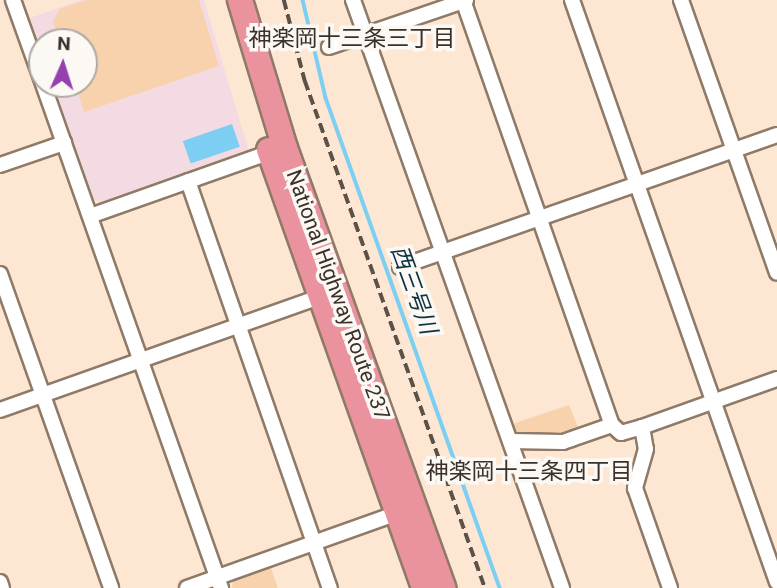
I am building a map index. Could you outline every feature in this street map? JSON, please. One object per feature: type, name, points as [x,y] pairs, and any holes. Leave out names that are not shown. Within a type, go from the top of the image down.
[{"type":"highway","name":"National Highway Route 237","points":[[223,0],[405,511],[424,588]]},
{"type":"highway","name":"National Highway Route 237","points":[[240,0],[277,150]]},
{"type":"highway","name":"National Highway Route 237","points":[[405,511],[443,588]]},
{"type":"street","points":[[13,0],[28,42]]},
{"type":"street","points":[[354,0],[562,588]]},
{"type":"street","points":[[329,47],[464,0],[612,425],[621,433],[777,379]]},
{"type":"street","points":[[572,0],[777,582]]},
{"type":"street","points":[[681,0],[777,273]]},
{"type":"street","points":[[48,98],[219,583]]},
{"type":"street","points":[[400,267],[777,135]]},
{"type":"street","points":[[0,165],[64,143]]},
{"type":"street","points":[[90,216],[277,150]]},
{"type":"street","points":[[188,181],[330,588]]},
{"type":"street","points":[[0,274],[111,588]]},
{"type":"street","points":[[0,410],[329,294]]},
{"type":"street","points":[[510,441],[563,442],[612,425]]},
{"type":"street","points":[[642,427],[646,449],[635,488],[670,588]]},
{"type":"street","points":[[187,588],[219,583],[405,511]]},
{"type":"street","points":[[0,582],[2,588]]},
{"type":"shaded area","points":[[81,0],[204,0],[249,152],[104,204],[94,199],[58,98],[98,98],[98,28],[34,28],[30,18]]},
{"type":"shaded area","points":[[87,0],[199,0],[219,66],[84,112],[80,98],[98,98],[98,28],[55,28],[53,21],[60,9]]},
{"type":"shaded area","points":[[569,405],[579,429],[563,435],[521,435],[513,429],[515,423]]},
{"type":"shaded area","points":[[271,568],[278,588],[232,588],[233,580]]},
{"type":"water","points":[[232,124],[240,147],[191,164],[183,141]]},
{"type":"waterway","name":"西三号川","points":[[303,0],[326,98],[500,588]]},
{"type":"railway","points":[[284,0],[305,81],[485,588]]},
{"type":"district","name":"神楽岡十三条三丁目","points":[[352,39]]},
{"type":"district","name":"神楽岡十三条四丁目","points":[[529,472]]}]
